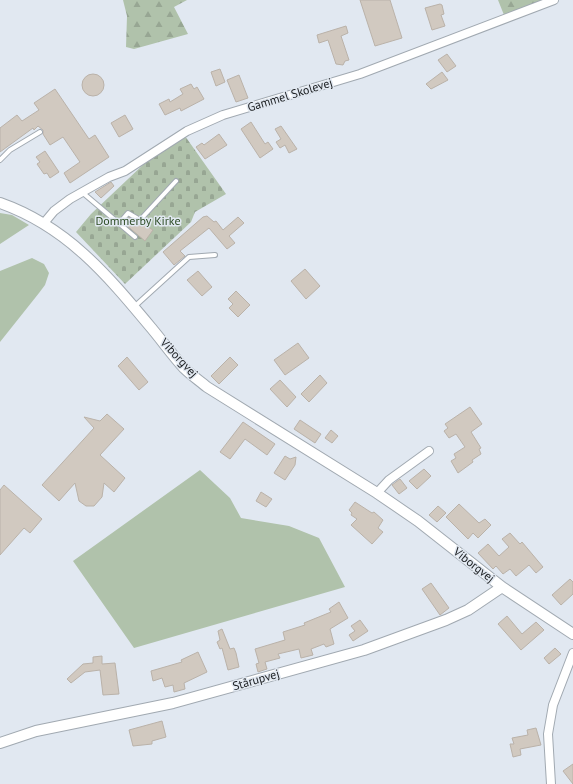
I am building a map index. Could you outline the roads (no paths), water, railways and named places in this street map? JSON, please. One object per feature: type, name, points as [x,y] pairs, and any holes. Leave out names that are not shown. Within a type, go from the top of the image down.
[{"type":"street","name":"Gammel Skolevej","points":[[44,223],[70,199],[109,177],[125,171],[186,131],[223,115],[360,74],[554,0]]},
{"type":"street","name":"Viborgvej","points":[[0,203],[20,210],[44,223],[75,244],[108,276],[184,368],[207,388],[377,493],[418,522],[502,587],[573,634]]},
{"type":"street","points":[[377,493],[389,480],[429,452]]},
{"type":"street","name":"Stårupvej","points":[[0,744],[36,731],[173,703],[364,650],[468,610],[502,587]]},
{"type":"street","points":[[551,784],[548,734],[553,705],[570,667],[573,652]]},
{"type":"lane","points":[[0,160],[10,150],[40,132]]},
{"type":"lane","points":[[121,225],[122,220],[128,213],[140,220],[176,181]]},
{"type":"lane","points":[[83,193],[135,236]]},
{"type":"lane","points":[[134,308],[188,257],[215,255]]},
{"type":"park label","name":"Dommerby Kirke","points":[[138,221]]}]
